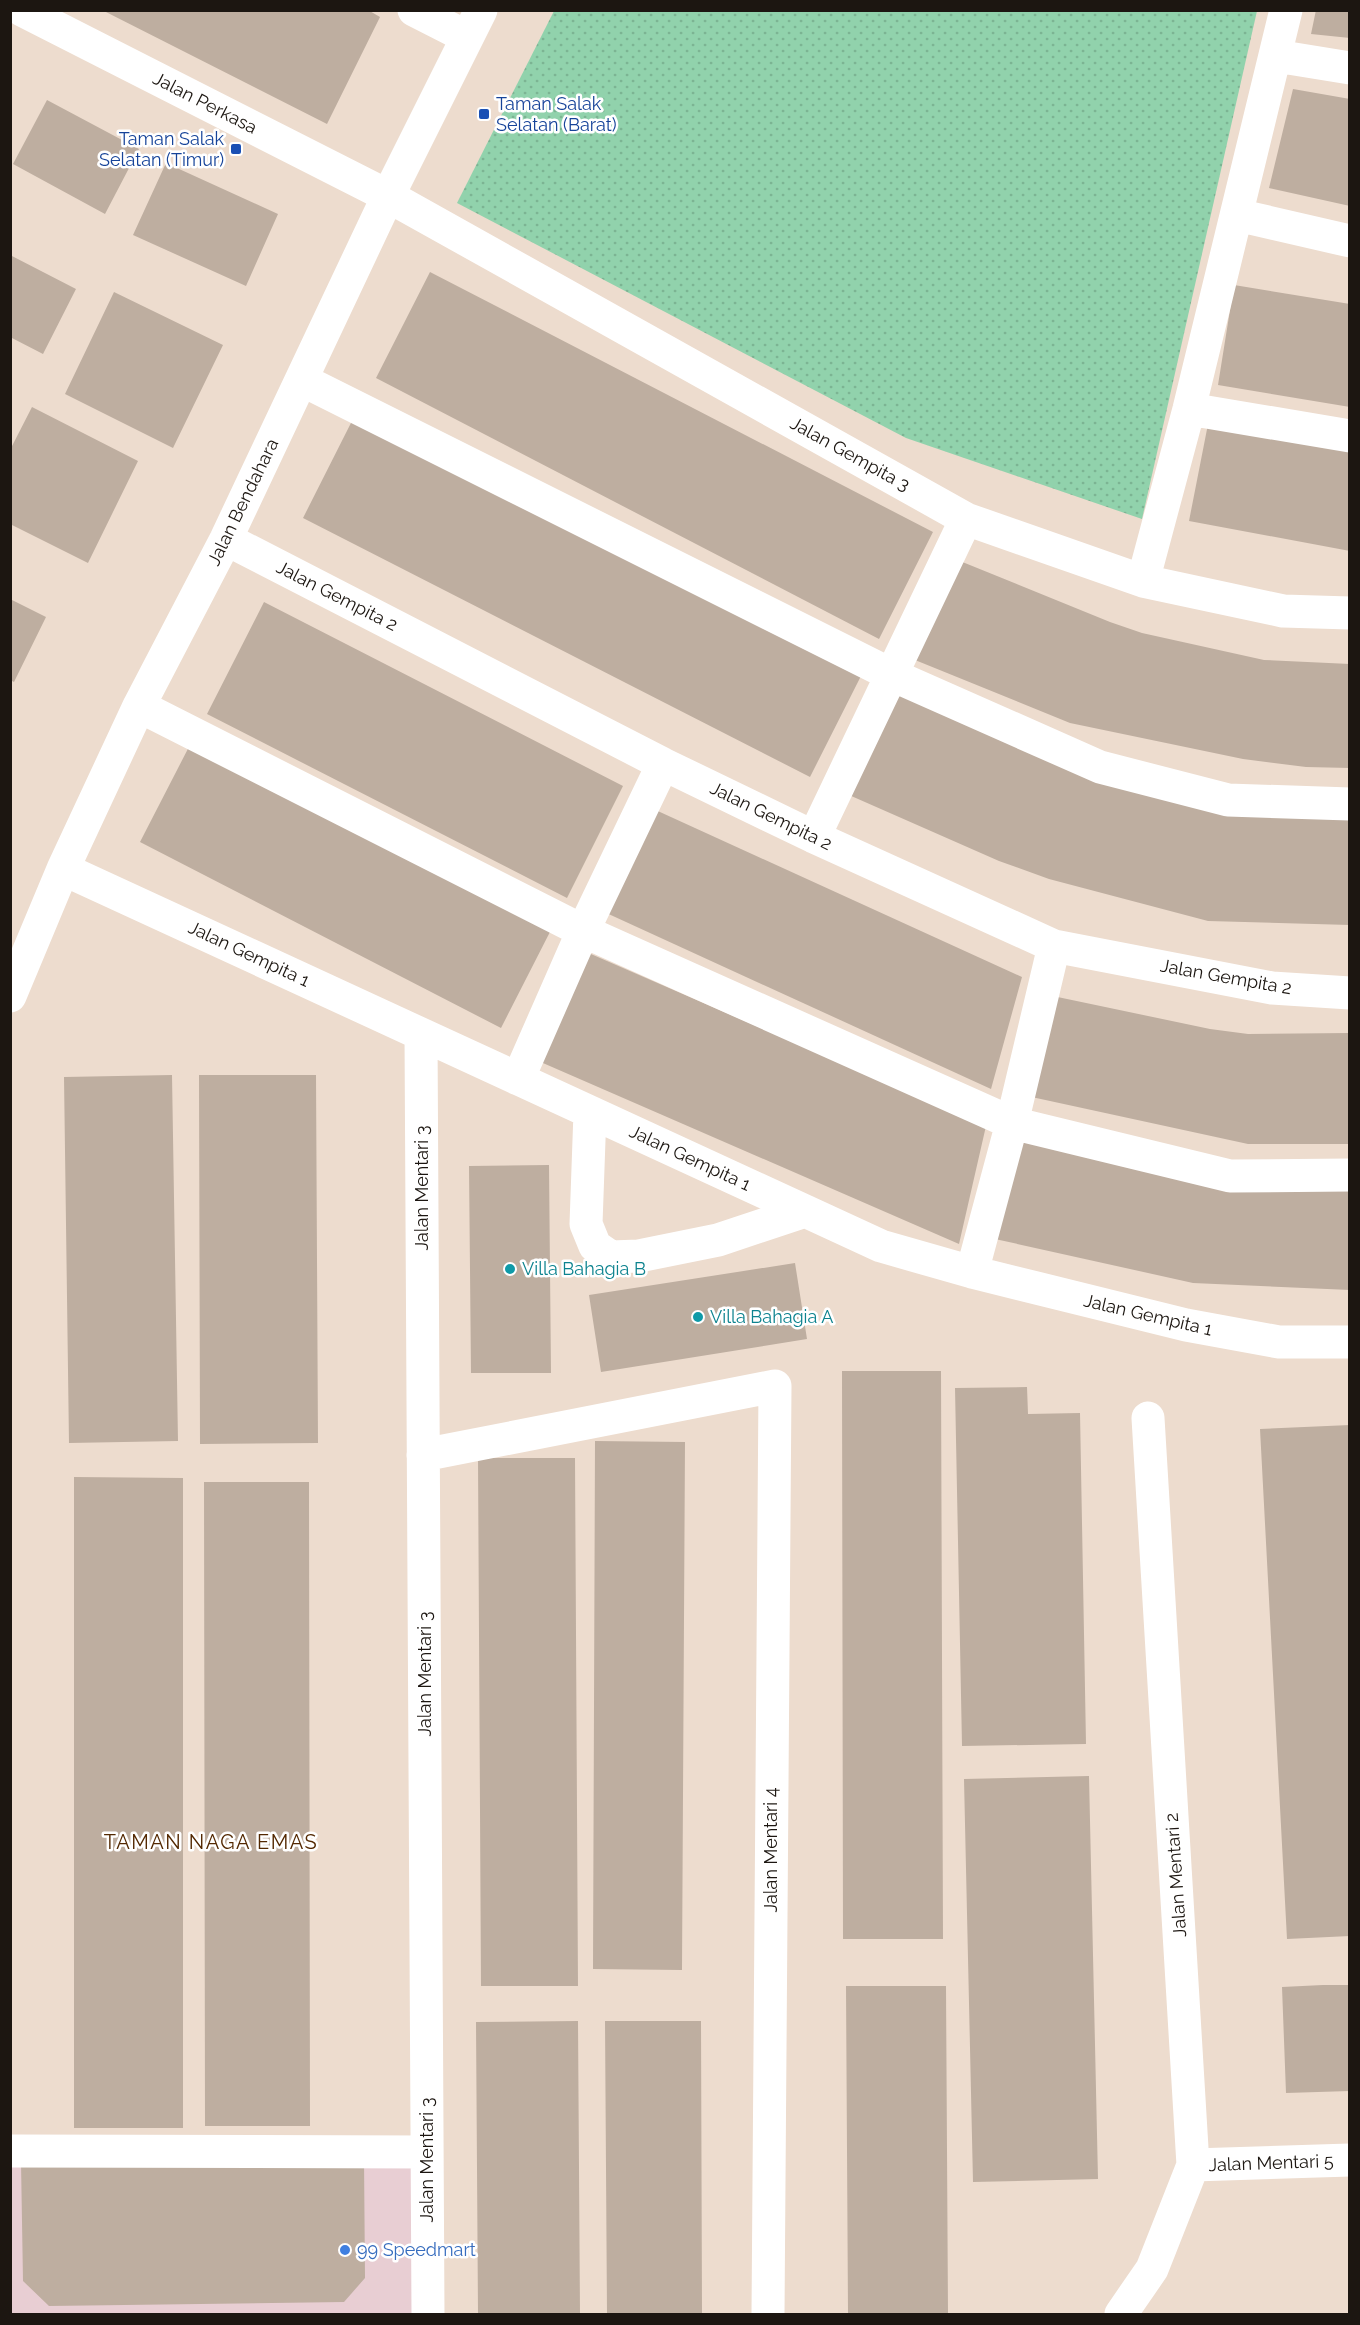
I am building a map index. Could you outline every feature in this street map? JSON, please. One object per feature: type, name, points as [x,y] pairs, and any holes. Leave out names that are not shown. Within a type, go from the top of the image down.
[{"type":"street","name":"Jalan Perkasa","points":[[22,10],[388,196]]},
{"type":"street","points":[[414,10],[474,24]]},
{"type":"street","points":[[1143,581],[1189,409],[1286,10]]},
{"type":"street","name":"Jalan Bendahara","points":[[10,996],[63,869],[139,706],[226,539],[388,196],[474,24]]},
{"type":"street","points":[[1276,56],[1350,68]]},
{"type":"street","name":"Jalan Gempita 3","points":[[388,196],[966,519],[1143,581],[1283,611],[1350,613]]},
{"type":"street","points":[[1237,215],[1350,241]]},
{"type":"street","points":[[302,380],[892,675],[1100,767],[1228,800],[1350,804]]},
{"type":"street","points":[[1189,409],[1350,436]]},
{"type":"street","points":[[814,837],[966,519]]},
{"type":"street","name":"Jalan Gempita 2","points":[[226,539],[663,764],[814,837],[1054,946],[1272,988],[1350,993]]},
{"type":"street","points":[[139,706],[583,931],[1012,1123],[1230,1176],[1350,1175]]},
{"type":"street","points":[[518,1079],[583,931],[663,764]]},
{"type":"street","name":"Jalan Gempita 1","points":[[63,869],[881,1246],[972,1272],[1186,1325],[1279,1342],[1350,1342]]},
{"type":"street","points":[[972,1272],[1012,1123],[1054,946]]},
{"type":"street","name":"Jalan Mentari 3","points":[[421,1034],[428,2314]]},
{"type":"street","points":[[590,1112],[586,1224],[595,1246],[611,1257],[639,1256],[718,1240],[805,1211]]},
{"type":"street","name":"Jalan Mentari 4","points":[[423,1455],[775,1386],[768,2314]]},
{"type":"street","name":"Jalan Mentari 2","points":[[1121,2314],[1152,2269],[1193,2165],[1148,1418]]},
{"type":"street","points":[[10,2151],[428,2152]]},
{"type":"street","name":"Jalan Mentari 5","points":[[1193,2165],[1350,2160]]},
{"type":"shaded area","points":[[11,2160],[413,2160],[414,2314],[11,2314]]},
{"type":"green space","points":[[554,11],[1257,11],[1142,519],[906,438],[457,203]]},
{"type":"building","points":[[102,10],[368,10],[380,17],[327,124]]},
{"type":"building","points":[[1316,10],[1350,10],[1350,38],[1311,34]]},
{"type":"building","points":[[1293,89],[1350,99],[1350,206],[1269,188]]},
{"type":"building","points":[[47,100],[139,149],[105,214],[13,164]]},
{"type":"building","points":[[166,163],[278,214],[246,286],[133,235]]},
{"type":"building","points":[[10,255],[76,289],[43,354],[10,337]]},
{"type":"building","points":[[430,272],[933,532],[879,639],[376,378]]},
{"type":"building","points":[[1234,285],[1350,304],[1350,407],[1218,385]]},
{"type":"building","points":[[114,292],[223,345],[173,448],[65,394]]},
{"type":"building","points":[[32,407],[138,461],[88,563],[10,524],[10,450]]},
{"type":"building","points":[[356,413],[863,672],[810,777],[303,518]]},
{"type":"building","points":[[1209,419],[1350,445],[1350,551],[1189,521]]},
{"type":"building","points":[[955,559],[1142,633],[1264,660],[1350,664],[1350,768],[1306,767],[1243,759],[1070,723],[915,660]]},
{"type":"building","points":[[10,599],[46,617],[14,682],[10,680]]},
{"type":"building","points":[[264,602],[623,786],[567,898],[207,714]]},
{"type":"building","points":[[896,688],[1045,754],[1350,812],[1350,925],[1208,921],[1049,879],[999,861],[849,795]]},
{"type":"building","points":[[193,739],[553,926],[501,1028],[140,842]]},
{"type":"building","points":[[649,807],[1022,977],[991,1089],[602,911]]},
{"type":"building","points":[[584,951],[986,1126],[959,1244],[536,1060]]},
{"type":"building","points":[[1048,995],[1210,1029],[1248,1034],[1350,1033],[1350,1144],[1248,1144],[1027,1096]]},
{"type":"building","points":[[172,1075],[178,1441],[69,1443],[64,1077]]},
{"type":"building","points":[[199,1075],[316,1075],[318,1443],[200,1444]]},
{"type":"building","points":[[1018,1132],[1350,1181],[1350,1290],[1193,1283],[995,1239]]},
{"type":"building","name":"Villa Bahagia B","points":[[549,1165],[551,1373],[471,1373],[469,1166]]},
{"type":"building","name":"Villa Bahagia A","points":[[795,1263],[807,1339],[601,1372],[589,1295]]},
{"type":"building","points":[[842,1371],[941,1371],[943,1939],[843,1939]]},
{"type":"building","points":[[1027,1387],[1028,1414],[1080,1413],[1086,1744],[962,1746],[955,1388]]},
{"type":"building","points":[[1350,1425],[1350,1936],[1287,1939],[1260,1429]]},
{"type":"building","points":[[595,1441],[685,1442],[682,1970],[593,1969]]},
{"type":"building","points":[[478,1458],[575,1458],[578,1986],[481,1986]]},
{"type":"building","points":[[74,1477],[183,1478],[183,2128],[74,2128]]},
{"type":"building","points":[[204,1482],[309,1482],[310,2126],[205,2126]]},
{"type":"building","points":[[1089,1776],[1098,2179],[973,2182],[964,1779]]},
{"type":"building","points":[[1350,1985],[1350,2091],[1286,2093],[1282,1987]]},
{"type":"building","points":[[846,1986],[946,1986],[948,2314],[848,2314]]},
{"type":"building","points":[[578,2021],[580,2314],[478,2314],[476,2022]]},
{"type":"building","points":[[605,2021],[701,2021],[702,2314],[607,2314]]},
{"type":"building","points":[[364,2158],[365,2278],[344,2302],[49,2306],[23,2281],[21,2162]]},
{"type":"place","name":"Taman Salak Selatan (Barat)","points":[[484,114]]},
{"type":"place","name":"Taman Salak Selatan (Timur)","points":[[236,149]]},
{"type":"place","name":"Villa Bahagia B","points":[[510,1269]]},
{"type":"place","name":"Villa Bahagia A","points":[[698,1317]]},
{"type":"place","name":"99 Speedmart","points":[[345,2250]]},
{"type":"district","name":"TAMAN NAGA EMAS","points":[[211,1842]]}]
